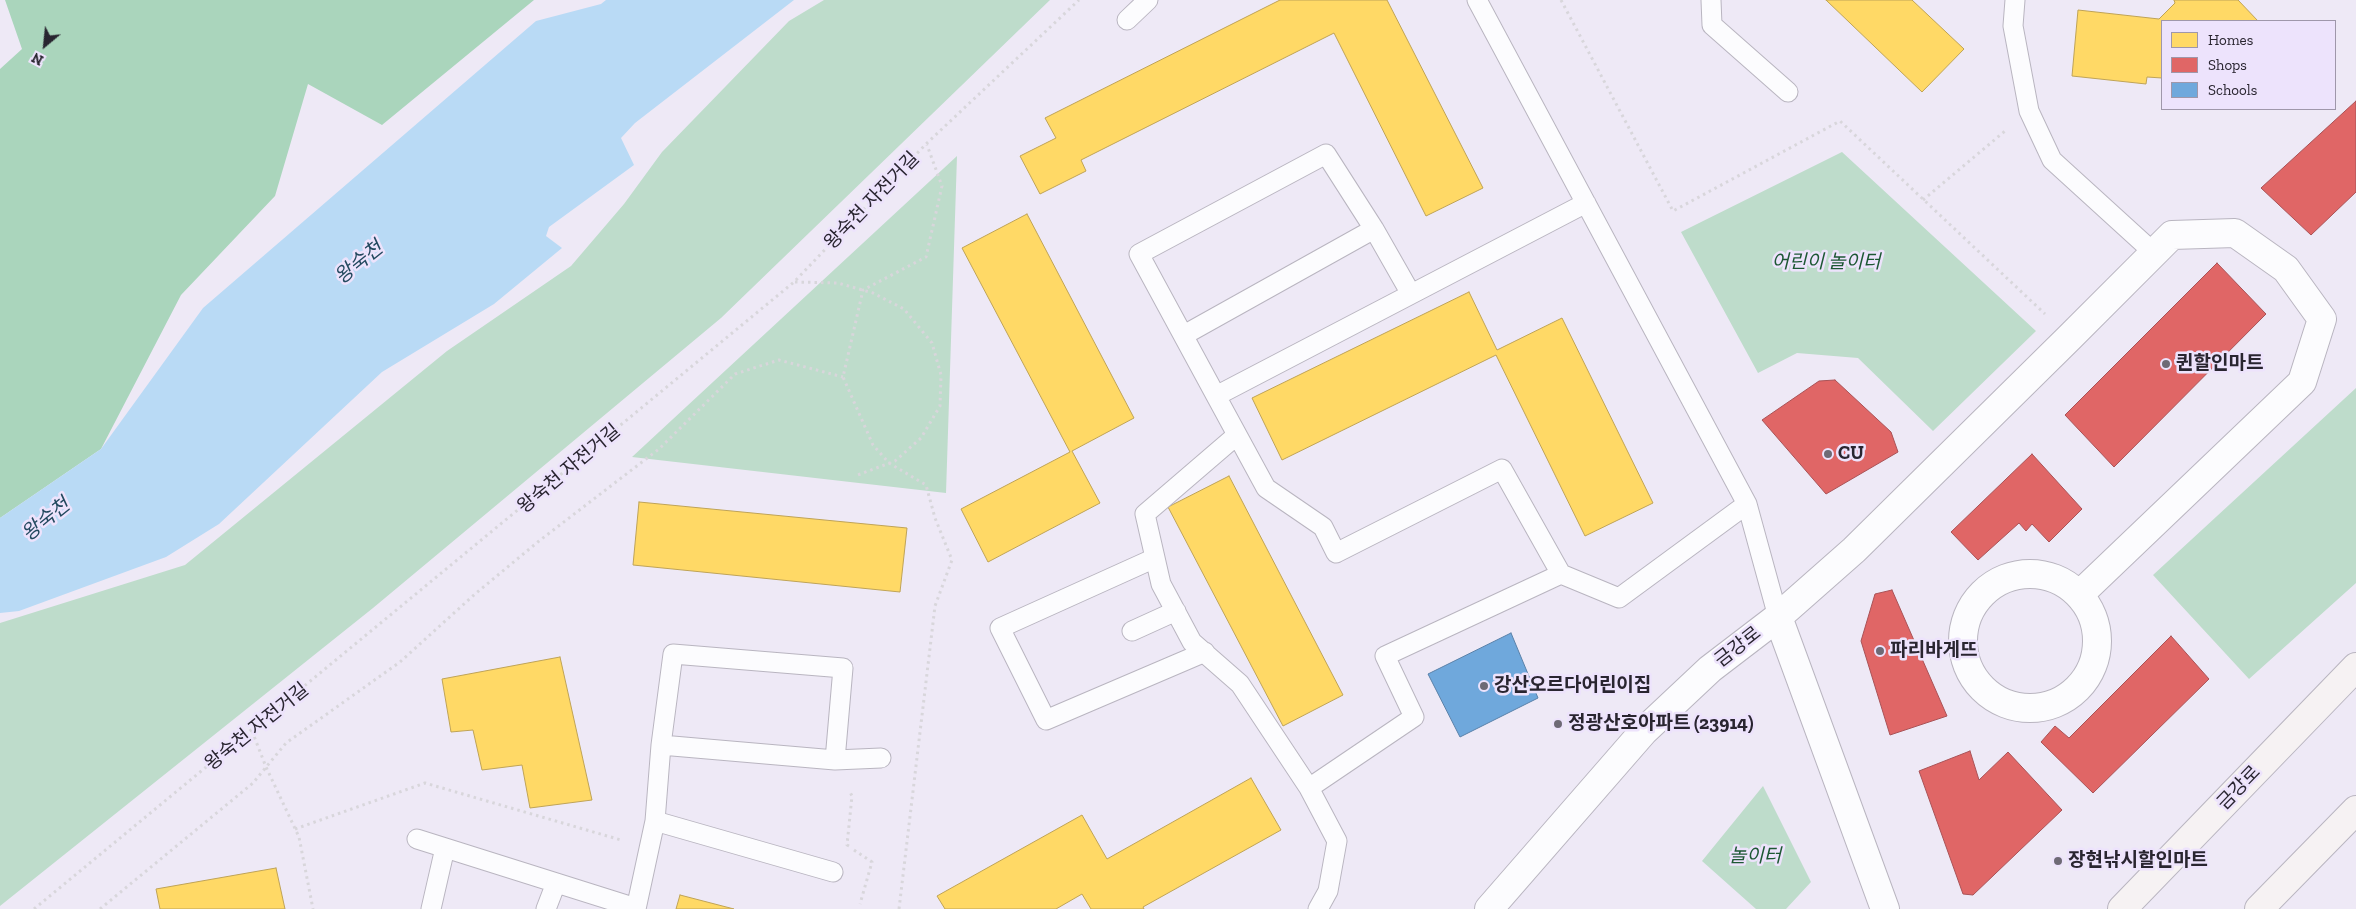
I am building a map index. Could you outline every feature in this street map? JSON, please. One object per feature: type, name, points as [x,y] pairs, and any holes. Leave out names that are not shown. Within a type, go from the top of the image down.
[{"type":"main road","name":"금강로","points":[[2122,909],[2356,667]]},
{"type":"main road","points":[[2259,909],[2354,816]]},
{"type":"street","points":[[1778,617],[1854,550],[2070,338],[2172,234],[2236,233],[2286,269],[2322,319],[2302,382],[2079,595]]},
{"type":"street","points":[[2019,574],[2026,574],[2041,575],[2062,581],[2079,595],[2092,614],[2097,636],[2096,658],[2086,679],[2070,695],[2050,706],[2028,709],[2006,704],[1986,693],[1972,675],[1966,662],[1962,633],[1968,612],[1980,594],[1998,581],[2019,574]]},
{"type":"street","name":"금강로","points":[[1490,909],[1644,731],[1710,669],[1778,617],[1885,909]]},
{"type":"lane","points":[[1127,20],[1148,0]]},
{"type":"lane","points":[[1477,0],[1747,504],[1778,617]]},
{"type":"lane","points":[[1711,0],[1712,26],[1788,92]]},
{"type":"lane","points":[[2015,0],[2013,26],[2029,112],[2052,160],[2153,252]]},
{"type":"lane","points":[[1411,294],[1374,229],[1326,154],[1139,254],[1266,488],[1323,527],[1336,552],[1502,469],[1561,574],[1619,598],[1747,504]]},
{"type":"lane","points":[[1216,396],[1586,203]]},
{"type":"lane","points":[[1184,335],[1374,229]]},
{"type":"lane","points":[[1237,435],[1145,514],[1161,584],[1192,642],[1240,684],[1309,788],[1337,841],[1328,891],[1318,909]]},
{"type":"lane","points":[[1155,558],[1000,628],[1046,720],[1204,652]]},
{"type":"lane","points":[[1309,788],[1414,716],[1385,656],[1561,574]]},
{"type":"lane","points":[[1132,631],[1176,611]]},
{"type":"lane","points":[[417,839],[636,909],[656,821],[661,745],[673,654],[843,668],[835,760]]},
{"type":"lane","points":[[661,745],[835,760],[881,758]]},
{"type":"lane","points":[[656,821],[833,872]]},
{"type":"lane","points":[[431,909],[445,848]]},
{"type":"lane","points":[[546,909],[556,883]]},
{"type":"path","name":"왕숙천 자전거길","points":[[34,909],[794,282],[926,144],[1079,0]]},
{"type":"path","points":[[1561,0],[1673,211],[1840,121],[2070,338]]},
{"type":"path","points":[[1923,200],[2029,112]]},
{"type":"path","points":[[862,290],[926,257],[942,186],[926,144]]},
{"type":"path","points":[[794,282],[838,284],[874,293],[904,309],[932,343],[940,375],[940,406],[922,438],[889,463],[855,476]]},
{"type":"path","points":[[862,290],[843,377],[873,445],[889,463],[926,485],[935,518],[952,560],[935,606],[899,909]]},
{"type":"path","points":[[100,909],[253,782],[286,743],[400,662],[475,594],[539,541],[659,449],[735,374],[780,360],[843,377]]},
{"type":"path","points":[[252,731],[266,767],[299,837],[312,909]]},
{"type":"path","points":[[835,760],[852,796],[847,845],[872,862],[860,904]]},
{"type":"path","points":[[295,829],[425,783],[651,849]]},
{"type":"green space","points":[[5,0],[534,0],[382,125],[308,84],[275,196],[181,295],[101,449],[0,518],[0,69],[22,49]]},
{"type":"green space","points":[[824,0],[1050,0],[721,318],[373,608],[0,906],[0,623],[185,565],[447,351],[571,266],[624,204],[662,152],[789,21]]},
{"type":"green space","name":"어린이 놀이터","points":[[1842,152],[2036,331],[1933,431],[1858,358],[1797,353],[1758,373],[1681,232]]},
{"type":"green space","points":[[957,156],[946,493],[632,457]]},
{"type":"green space","points":[[2356,388],[2356,583],[2249,679],[2153,575]]},
{"type":"green space","name":"놀이터","points":[[1763,786],[1811,882],[1786,909],[1756,909],[1702,861]]},
{"type":"water","name":"왕숙천","points":[[606,0],[794,0],[635,123],[621,138],[634,165],[549,227],[546,236],[562,248],[494,304],[382,372],[219,524],[166,557],[19,611],[0,613],[0,518],[101,449],[203,308],[536,21],[601,4]]},
{"type":"building: Homes","points":[[1280,0],[1387,0],[1483,188],[1426,216],[1334,33],[1081,160],[1086,171],[1040,194],[1020,156],[1056,138],[1045,118]]},
{"type":"building: Homes","points":[[1826,0],[1912,0],[1964,49],[1922,92]]},
{"type":"building: Homes","points":[[2174,0],[2238,0],[2257,20],[2161,20],[2161,78],[2147,77],[2146,84],[2072,76],[2078,10],[2159,19],[2175,3]]},
{"type":"building: Homes","points":[[1027,214],[1134,418],[1072,451],[1100,503],[988,562],[961,509],[1070,452],[962,248]]},
{"type":"building: Homes","points":[[1469,292],[1497,350],[1562,318],[1653,503],[1585,536],[1496,355],[1282,460],[1252,398]]},
{"type":"building: Homes","points":[[1229,476],[1343,695],[1283,726],[1168,507]]},
{"type":"building: Homes","points":[[639,502],[907,528],[900,592],[633,565]]},
{"type":"building: Homes","points":[[560,657],[592,800],[530,808],[522,765],[482,770],[473,730],[451,732],[442,679]]},
{"type":"building: Homes","points":[[1251,778],[1281,830],[1143,907],[1144,909],[1091,909],[1082,894],[1056,909],[945,909],[937,896],[1082,815],[1107,859]]},
{"type":"building: Homes","points":[[276,868],[285,909],[160,909],[156,889]]},
{"type":"building: Homes","points":[[680,895],[734,909],[676,909]]},
{"type":"building: Shops","points":[[2356,101],[2356,192],[2311,235],[2261,188]]},
{"type":"building: Shops","name":"퀸할인마트","points":[[2217,263],[2266,314],[2114,467],[2065,415]]},
{"type":"building: Shops","points":[[1835,380],[1891,432],[1898,452],[1826,494],[1762,420],[1819,381]]},
{"type":"building: Shops","points":[[2032,454],[2082,509],[2049,542],[2032,524],[2026,531],[2019,523],[1978,560],[1951,532]]},
{"type":"building: Shops","points":[[1892,590],[1947,716],[1890,735],[1861,641],[1875,594]]},
{"type":"building: Shops","points":[[2171,636],[2209,679],[2093,793],[2041,742],[2055,726],[2069,738]]},
{"type":"building: Shops","points":[[1970,751],[1979,780],[2008,752],[2062,810],[1973,895],[1963,894],[1919,771]]},
{"type":"building: Schools","name":"강산오르다어린이집","points":[[1511,633],[1538,698],[1460,737],[1428,674]]},
{"type":"place","name":"퀸할인마트","points":[[2166,364]]},
{"type":"place","name":"CU","points":[[1828,454]]},
{"type":"place","name":"파리바게뜨","points":[[1880,651]]},
{"type":"place","name":"강산오르다어린이집","points":[[1484,686]]},
{"type":"place","name":"정광산호아파트 (23914)","points":[[1558,724]]},
{"type":"place","name":"장현낚시할인마트","points":[[2058,861]]}]
